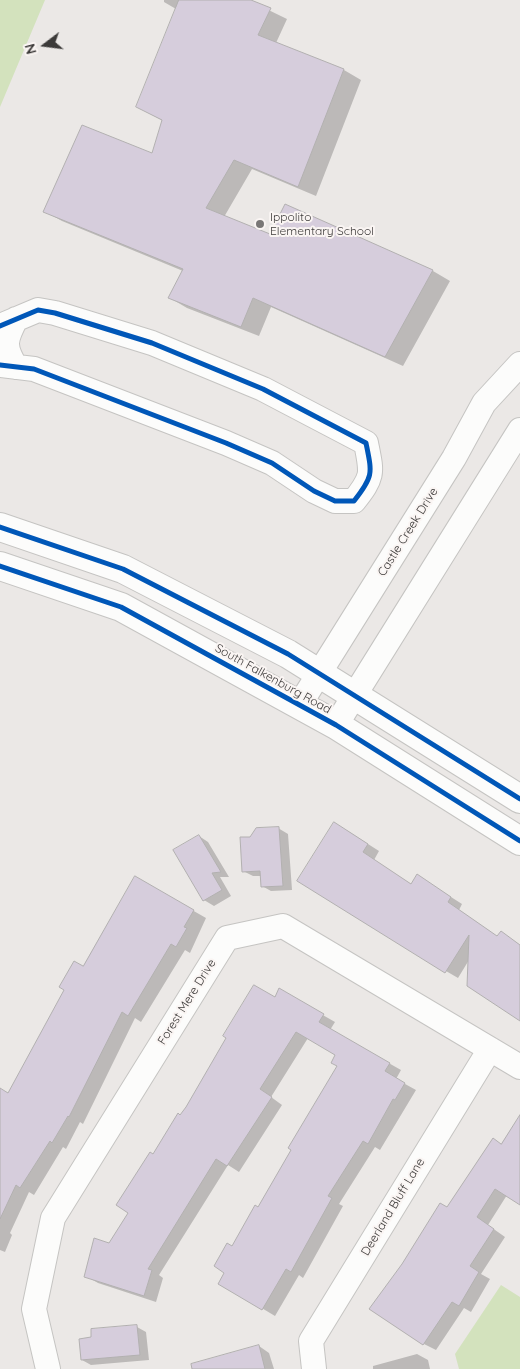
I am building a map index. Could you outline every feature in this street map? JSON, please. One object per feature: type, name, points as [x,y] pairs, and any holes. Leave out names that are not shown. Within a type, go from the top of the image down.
[{"type":"street","points":[[38,310],[55,312],[152,343],[263,389],[366,443],[371,468],[368,483],[354,501],[335,501],[314,491],[272,463],[226,443],[34,369],[8,366],[8,323],[38,310]]},
{"type":"street","name":"Castle Creek Drive","points":[[300,704],[454,458],[484,403],[520,364]]},
{"type":"street","points":[[336,725],[520,430]]},
{"type":"street","points":[[0,527],[123,569],[288,654],[520,799]]},
{"type":"street","name":"South Falkenburg Road","points":[[0,566],[121,607],[336,725],[520,841]]},
{"type":"street","name":"Forest Mere Drive","points":[[48,1369],[34,1309],[53,1218],[227,938],[282,926],[520,1067]]},
{"type":"street","name":"Deerland Bluff Lane","points":[[314,1369],[311,1341],[490,1049]]},
{"type":"green space","points":[[0,0],[45,0],[0,107]]},
{"type":"green space","points":[[501,1285],[520,1297],[520,1369],[459,1369],[455,1354]]},
{"type":"building","points":[[179,0],[251,0],[271,8],[258,35],[344,69],[298,187],[234,160],[206,208],[270,234],[285,204],[433,270],[385,357],[253,298],[241,327],[168,298],[183,269],[43,212],[82,125],[152,153],[162,120],[136,107]]},
{"type":"building","points":[[334,822],[368,844],[363,852],[411,884],[417,874],[451,897],[448,902],[497,936],[501,931],[520,945],[520,1021],[467,986],[469,935],[445,973],[297,881]]},
{"type":"building","points":[[279,827],[283,886],[261,887],[260,871],[242,872],[240,837],[250,837],[256,828]]},
{"type":"building","points":[[199,835],[221,872],[212,873],[222,890],[203,901],[173,850]]},
{"type":"building","points":[[135,876],[194,910],[184,927],[187,928],[176,947],[171,944],[128,1016],[122,1012],[69,1117],[52,1143],[50,1141],[20,1188],[16,1185],[0,1219],[0,1088],[8,1093],[64,990],[59,987],[74,961],[83,966]]},
{"type":"building","points":[[254,985],[275,997],[279,988],[324,1014],[319,1022],[390,1063],[385,1071],[405,1083],[395,1100],[393,1099],[368,1144],[363,1141],[328,1196],[332,1198],[291,1272],[286,1269],[262,1310],[218,1284],[224,1273],[214,1266],[227,1243],[232,1246],[255,1205],[258,1207],[291,1150],[288,1148],[337,1066],[331,1063],[335,1055],[296,1032],[260,1089],[272,1097],[227,1166],[216,1159],[148,1269],[152,1270],[144,1296],[84,1277],[94,1238],[109,1243],[128,1213],[116,1205],[150,1152],[153,1154],[178,1113],[180,1115],[186,1107],[226,1038],[223,1036]]},
{"type":"building","points":[[520,1115],[520,1205],[495,1189],[477,1217],[494,1229],[470,1266],[479,1272],[459,1306],[452,1302],[423,1345],[369,1309],[402,1264],[440,1203],[447,1207],[493,1138],[501,1144]]},
{"type":"building","points":[[137,1325],[140,1355],[81,1360],[79,1339],[91,1337],[91,1329]]},
{"type":"building","points":[[259,1345],[265,1369],[192,1369],[191,1364]]},
{"type":"cycle path","points":[[0,326],[38,310],[55,313],[152,343],[263,389],[366,443],[370,474],[365,486],[354,501],[335,501],[314,491],[272,463],[226,443],[34,369],[0,365]]},
{"type":"cycle path","points":[[0,527],[123,569],[288,654],[520,799]]},
{"type":"cycle path","points":[[0,566],[121,607],[336,725],[520,841]]},
{"type":"place","name":"Ippolito Elementary School","points":[[260,224]]}]
